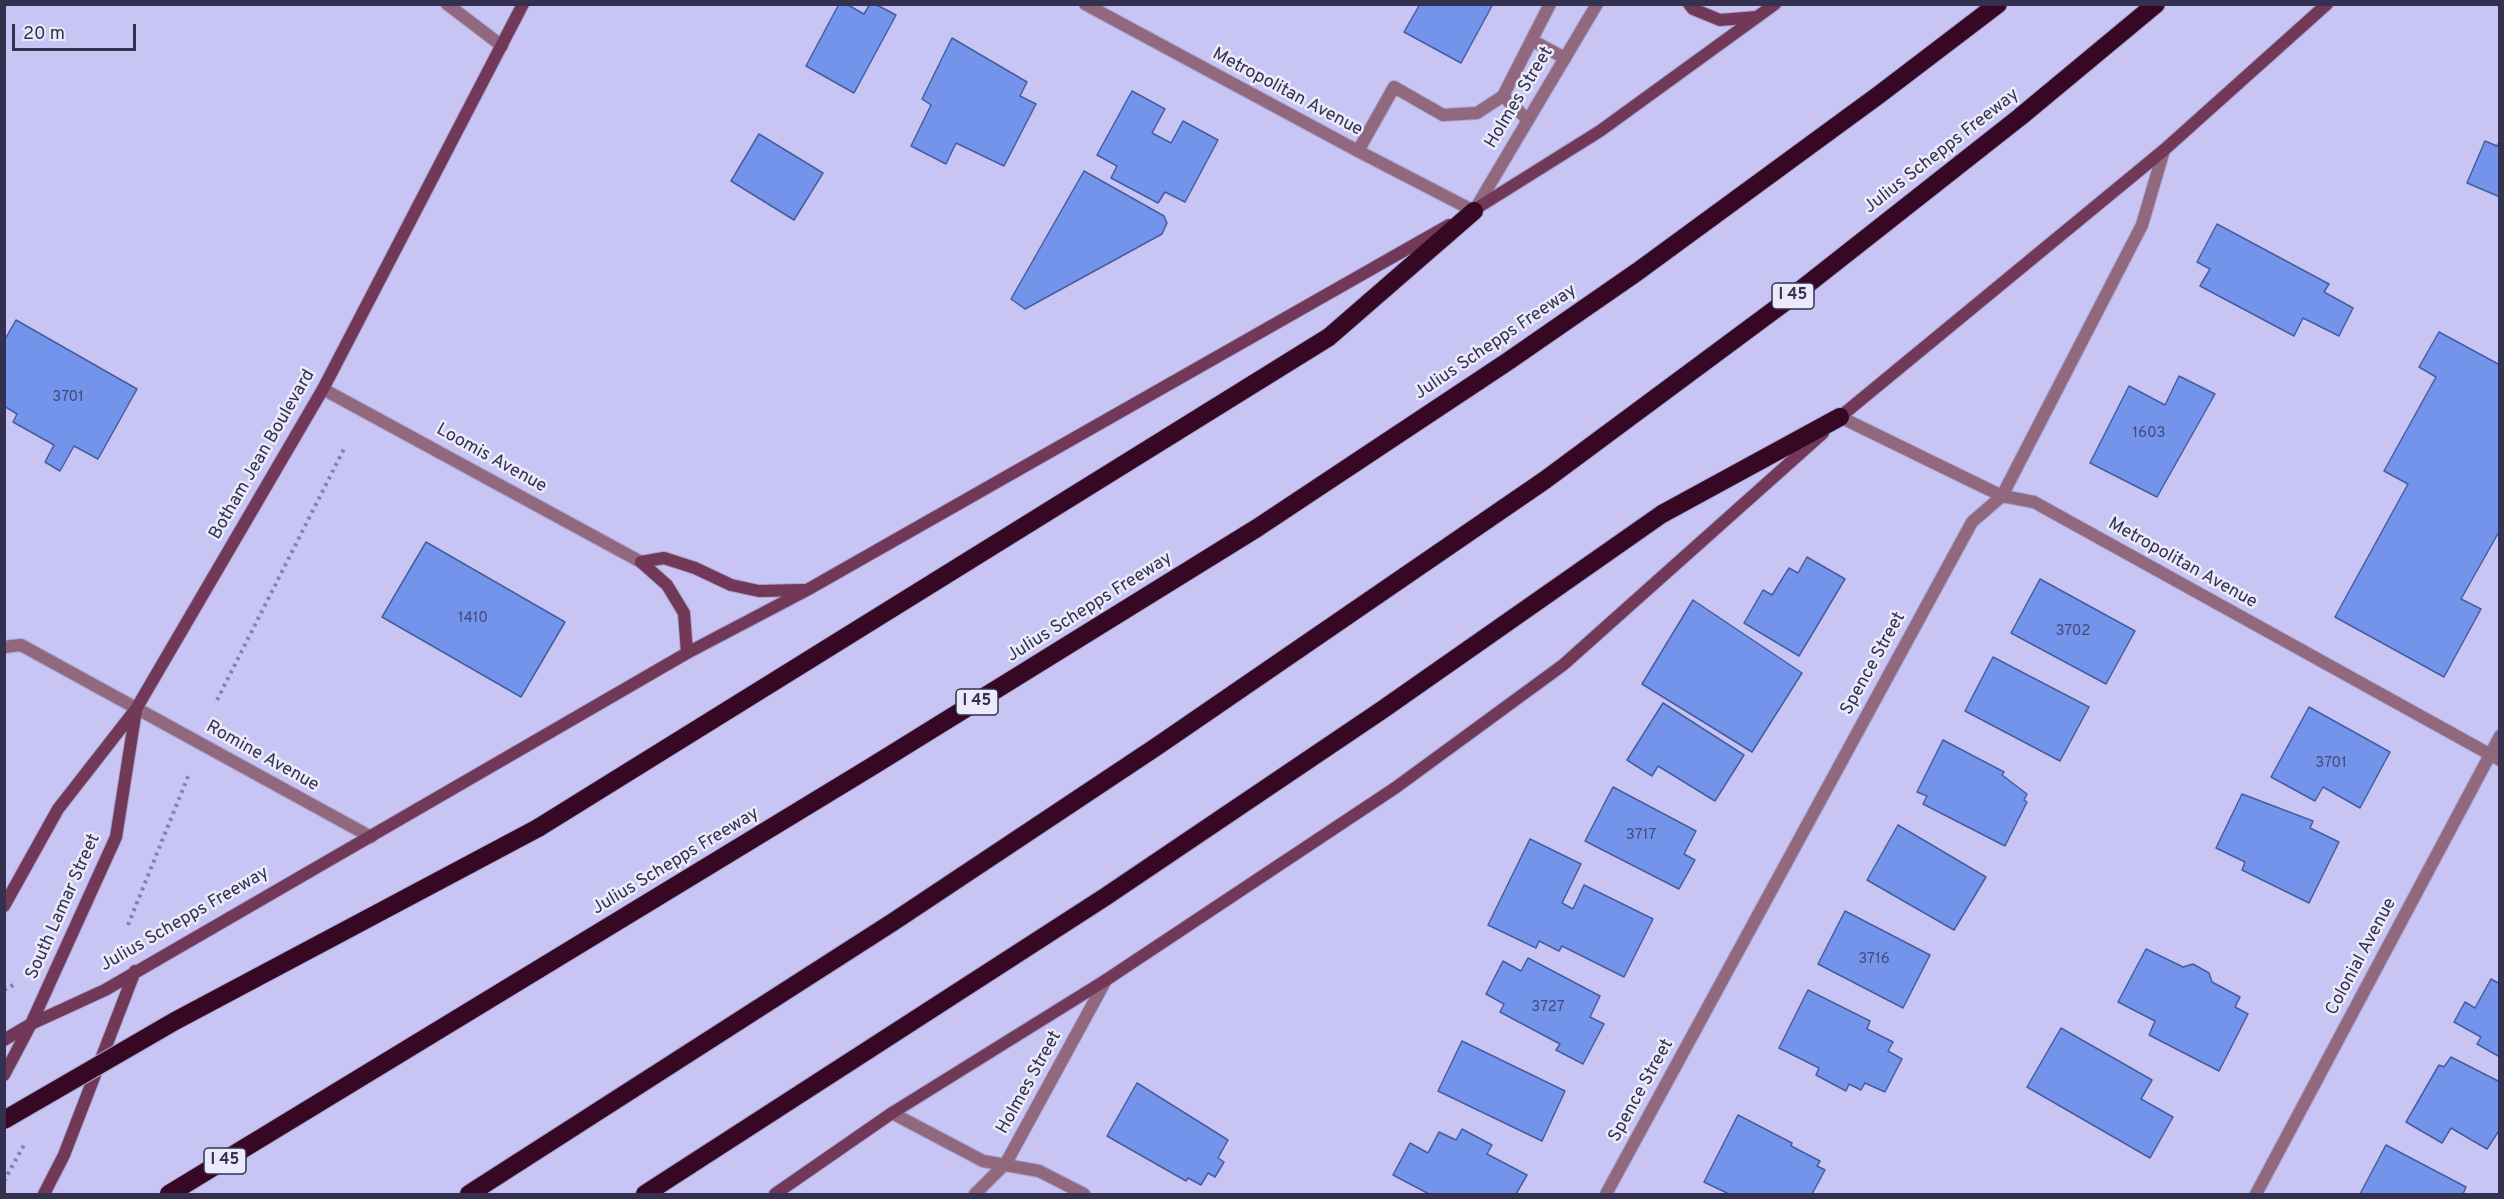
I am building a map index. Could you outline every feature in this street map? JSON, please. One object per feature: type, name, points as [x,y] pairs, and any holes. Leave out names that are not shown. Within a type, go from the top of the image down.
[{"type":"highway","name":"Julius Schepps Freeway","points":[[169,1194],[900,750],[1257,528],[1628,279],[1863,108],[1998,4]]},
{"type":"highway","name":"Julius Schepps Freeway","points":[[469,1194],[902,915],[1165,740],[1545,480],[1785,302],[2020,117],[2156,4]]},
{"type":"highway","points":[[4,1120],[175,1021],[538,828],[1329,337],[1474,211]]},
{"type":"highway","points":[[645,1194],[1115,891],[1382,711],[1662,514],[1840,417]]},
{"type":"main road","name":"Botham Jean Boulevard","points":[[4,906],[58,810],[136,709],[323,389],[523,4]]},
{"type":"main road","points":[[1689,4],[1693,9],[1720,20],[1758,17]]},
{"type":"main road","name":"Julius Schepps Freeway","points":[[4,1040],[31,1024],[105,990],[687,653],[807,590],[1474,211],[1600,131],[1776,4]]},
{"type":"main road","points":[[775,1194],[892,1113],[1106,981],[1395,788],[1563,665],[1840,417],[2164,150],[2327,4]]},
{"type":"main road","points":[[641,562],[664,558],[695,568],[731,585],[759,591],[807,590]]},
{"type":"main road","points":[[641,562],[667,585],[684,613],[687,653]]},
{"type":"main road","name":"South Lamar Street","points":[[4,1075],[31,1024],[116,837],[136,709]]},
{"type":"main road","points":[[44,1194],[64,1155],[135,971]]},
{"type":"street","points":[[447,4],[502,46]]},
{"type":"street","name":"Metropolitan Avenue","points":[[1085,4],[1358,152],[1474,211]]},
{"type":"street","points":[[1358,152],[1394,87],[1443,115],[1477,113],[1503,96],[1550,4]]},
{"type":"street","name":"Holmes Street","points":[[1474,211],[1597,4]]},
{"type":"street","points":[[1533,41],[1565,58]]},
{"type":"street","points":[[1503,96],[1528,120]]},
{"type":"street","name":"Spence Street","points":[[1606,1194],[1971,522],[2002,496],[2142,225],[2164,150]]},
{"type":"street","name":"Loomis Avenue","points":[[323,389],[641,562]]},
{"type":"street","name":"Metropolitan Avenue","points":[[1840,417],[2002,496],[2034,502],[2494,757]]},
{"type":"street","name":"Romine Avenue","points":[[4,647],[21,645],[371,837]]},
{"type":"street","name":"Colonial Avenue","points":[[2256,1194],[2494,757],[2499,736]]},
{"type":"street","name":"Holmes Street","points":[[975,1194],[1006,1163],[1106,981]]},
{"type":"street","points":[[892,1113],[983,1161],[1006,1163],[1039,1171],[1084,1194]]},
{"type":"path","points":[[217,700],[345,447]]},
{"type":"path","points":[[128,925],[189,774]]},
{"type":"path","points":[[4,990],[18,983]]},
{"type":"path","points":[[4,1181],[27,1141]]},
{"type":"building","points":[[839,4],[846,4],[864,14],[870,4],[875,4],[896,15],[854,93],[806,66]]},
{"type":"building","points":[[1420,4],[1493,4],[1461,63],[1404,32]]},
{"type":"building","points":[[952,38],[1027,82],[1020,96],[1036,104],[1004,166],[956,143],[946,164],[911,146],[931,105],[922,99]]},
{"type":"building","points":[[1132,91],[1165,109],[1152,133],[1171,143],[1183,121],[1218,140],[1185,202],[1165,192],[1158,203],[1111,178],[1117,166],[1097,155]]},
{"type":"building","points":[[759,134],[823,173],[794,220],[731,181]]},
{"type":"building","points":[[2500,140],[2500,197],[2467,183],[2485,141],[2497,146]]},
{"type":"building","points":[[1084,171],[1164,216],[1167,223],[1162,234],[1025,309],[1011,299]]},
{"type":"building","points":[[2217,224],[2329,284],[2324,292],[2353,308],[2339,336],[2303,318],[2294,336],[2200,286],[2210,269],[2197,262]]},
{"type":"building","points":[[16,320],[137,389],[98,459],[74,446],[60,471],[45,462],[54,445],[13,422],[17,414],[4,406],[4,341]]},
{"type":"building","points":[[2439,332],[2500,365],[2500,530],[2461,599],[2481,609],[2444,677],[2335,617],[2408,484],[2384,471],[2436,377],[2419,367]]},
{"type":"building","points":[[2179,376],[2215,394],[2157,497],[2090,463],[2129,386],[2165,405]]},
{"type":"building","points":[[426,542],[565,622],[521,697],[382,617]]},
{"type":"building","points":[[1807,557],[1845,579],[1799,656],[1744,623],[1763,590],[1772,595],[1789,568],[1798,573]]},
{"type":"building","points":[[2040,579],[2135,631],[2106,684],[2011,633]]},
{"type":"building","points":[[1693,600],[1802,673],[1752,752],[1642,684]]},
{"type":"building","points":[[1993,657],[2089,707],[2060,761],[1965,711]]},
{"type":"building","points":[[1663,703],[1744,755],[1715,801],[1658,766],[1652,776],[1627,760]]},
{"type":"building","points":[[2309,707],[2390,752],[2360,808],[2323,787],[2315,801],[2271,777]]},
{"type":"building","points":[[1943,740],[2004,772],[2002,775],[2027,794],[2024,800],[2027,802],[2005,846],[1923,804],[1927,796],[1917,792]]},
{"type":"building","points":[[1613,787],[1696,831],[1684,854],[1695,860],[1679,889],[1585,841]]},
{"type":"building","points":[[2242,794],[2313,821],[2310,828],[2339,842],[2309,903],[2242,870],[2245,862],[2216,848]]},
{"type":"building","points":[[1898,825],[1986,877],[1954,930],[1867,880]]},
{"type":"building","points":[[1530,839],[1581,864],[1562,903],[1573,909],[1584,885],[1653,919],[1624,977],[1562,946],[1559,951],[1539,941],[1536,948],[1488,925]]},
{"type":"building","points":[[1845,911],[1930,955],[1903,1008],[1818,964]]},
{"type":"building","points":[[2146,949],[2183,967],[2193,964],[2209,973],[2212,982],[2240,997],[2235,1007],[2248,1014],[2219,1071],[2149,1035],[2155,1021],[2118,1002]]},
{"type":"building","points":[[1528,958],[1600,996],[1590,1017],[1604,1024],[1583,1064],[1556,1050],[1560,1044],[1500,1012],[1504,1004],[1486,994],[1503,961],[1521,971]]},
{"type":"building","points":[[2491,979],[2500,984],[2500,1057],[2477,1044],[2481,1037],[2454,1022],[2465,1002],[2475,1008]]},
{"type":"building","points":[[1808,990],[1870,1021],[1867,1029],[1893,1042],[1888,1051],[1902,1059],[1885,1092],[1865,1083],[1861,1090],[1849,1084],[1846,1091],[1816,1075],[1819,1068],[1779,1048]]},
{"type":"building","points":[[2061,1028],[2152,1080],[2141,1099],[2173,1117],[2150,1158],[2027,1087]]},
{"type":"building","points":[[1462,1041],[1565,1091],[1542,1141],[1438,1091]]},
{"type":"building","points":[[2451,1057],[2500,1082],[2500,1129],[2487,1149],[2451,1128],[2442,1143],[2406,1122],[2439,1065],[2444,1067]]},
{"type":"building","points":[[1137,1083],[1228,1140],[1218,1158],[1224,1162],[1215,1177],[1208,1173],[1201,1185],[1188,1178],[1186,1181],[1107,1136]]},
{"type":"building","points":[[1738,1115],[1792,1143],[1791,1146],[1820,1161],[1817,1166],[1825,1170],[1812,1194],[1729,1194],[1704,1182]]},
{"type":"building","points":[[1462,1129],[1492,1145],[1487,1154],[1527,1175],[1516,1194],[1429,1194],[1393,1175],[1410,1143],[1428,1153],[1439,1132],[1456,1140]]},
{"type":"building","points":[[2386,1145],[2466,1187],[2463,1194],[2360,1194]]}]
